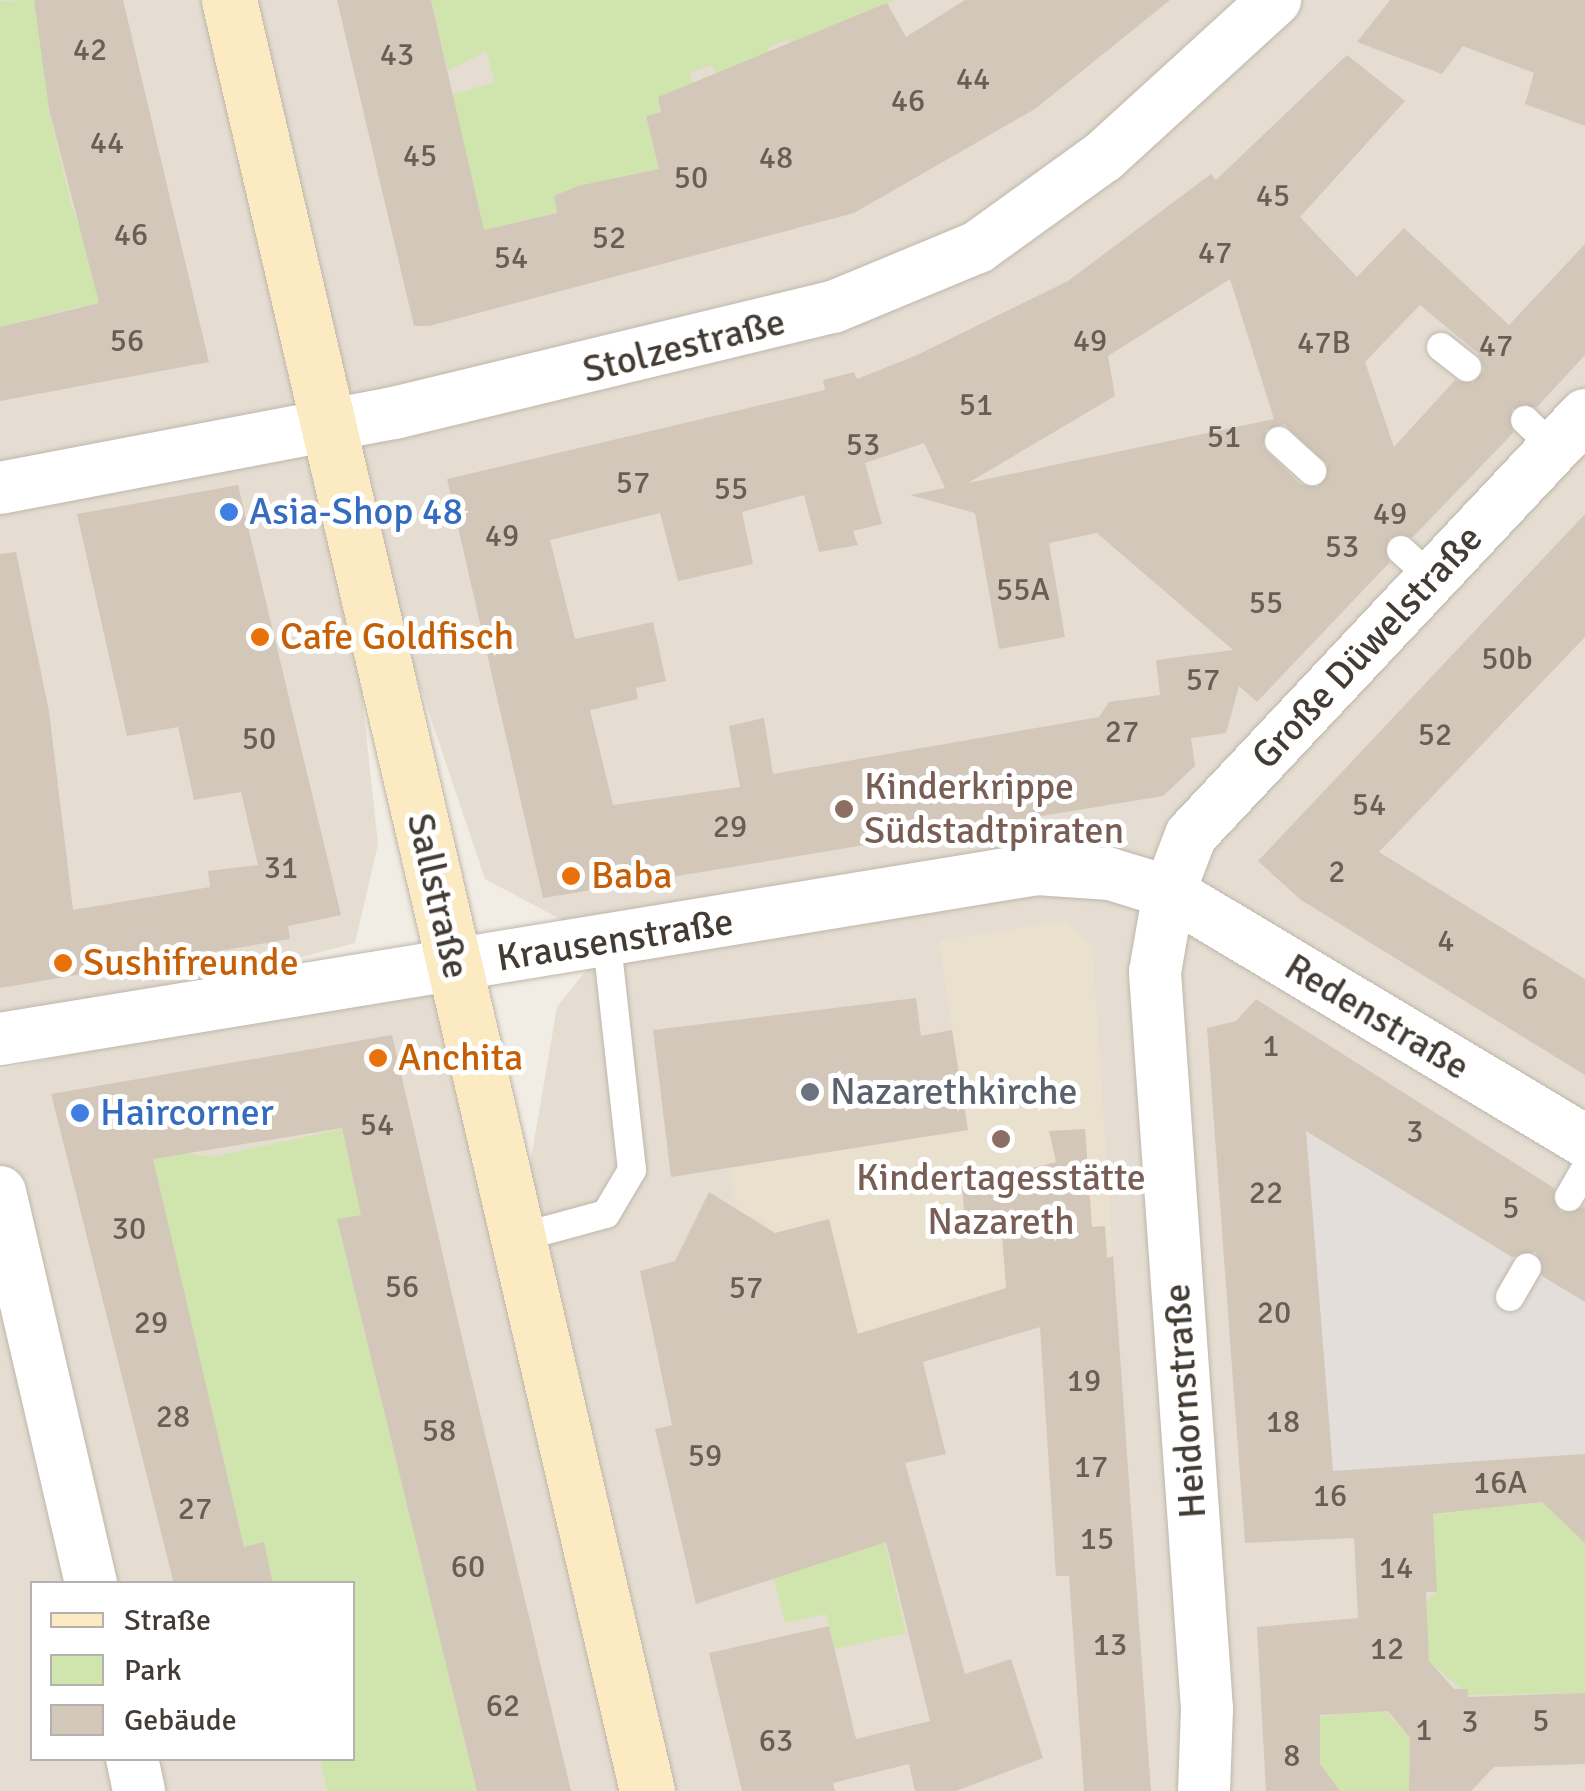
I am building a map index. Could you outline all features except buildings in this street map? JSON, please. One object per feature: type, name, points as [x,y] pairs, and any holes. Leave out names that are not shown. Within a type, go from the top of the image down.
[{"type":"street","name":"Sallstraße","points":[[229,0],[332,422],[453,966],[647,1791]]},
{"type":"street","name":"Stolzestraße","points":[[0,488],[678,351],[832,307],[978,247],[1104,157],[1275,0]]},
{"type":"street","name":"Große Düwelstraße","points":[[1169,892],[1191,835],[1417,564],[1554,428]]},
{"type":"street","name":"Krausenstraße","points":[[0,1040],[607,944],[1038,869],[1110,874],[1169,892]]},
{"type":"street","name":"Redenstraße","points":[[1169,892],[1585,1141]]},
{"type":"street","name":"Heidornstraße","points":[[1169,892],[1154,972],[1207,1709],[1204,1791]]},
{"type":"street","points":[[0,1192],[90,1581]]},
{"type":"street","points":[[133,1761],[139,1791]]},
{"type":"lane","points":[[1440,346],[1467,367]]},
{"type":"lane","points":[[1279,440],[1312,471]]},
{"type":"lane","points":[[518,1238],[606,1214],[632,1170],[607,944]]},
{"type":"lane","points":[[1569,1197],[1585,1169]]},
{"type":"lane","points":[[1510,1296],[1527,1267]]},
{"type":"shaded area","points":[[0,0],[1585,0],[1585,1791],[0,1791],[0,1070],[450,972],[518,1235],[557,1007],[607,944],[485,879],[333,428],[378,844],[355,943],[0,1036]]},
{"type":"shaded area","name":"Kindertagesstätte Nazareth","points":[[1064,921],[1092,944],[1113,1256],[838,1340],[851,1306],[829,1220],[771,1234],[764,1220],[739,1213],[728,1168],[896,1142],[964,1107],[939,941]]},
{"type":"shaded area","points":[[1304,1110],[1585,1302],[1585,1453],[1333,1471]]},
{"type":"green space","points":[[41,0],[49,110],[71,204],[112,314],[83,318],[81,306],[0,327],[0,1]]},
{"type":"green space","points":[[431,0],[894,0],[794,49],[788,39],[768,48],[772,57],[717,75],[712,65],[689,73],[700,103],[681,91],[658,97],[661,112],[646,116],[657,160],[677,174],[554,196],[557,213],[467,234],[450,95],[495,82],[486,51],[448,71]]},
{"type":"green space","points":[[342,1129],[361,1215],[337,1220],[477,1791],[327,1791],[320,1761],[355,1761],[355,1581],[273,1581],[264,1543],[244,1547],[149,1147],[212,1157]]},
{"type":"green space","points":[[838,1340],[906,1633],[835,1649],[826,1614],[785,1623],[770,1563],[801,1557],[811,1567],[838,1557]]},
{"type":"green space","points":[[1542,1502],[1585,1543],[1585,1693],[1468,1695],[1429,1661],[1424,1604],[1436,1592],[1420,1516]]},
{"type":"green space","points":[[1383,1708],[1410,1738],[1409,1791],[1340,1791],[1320,1774],[1313,1718]]},
{"type":"place","name":"Asia-Shop 48","points":[[229,512]]},
{"type":"place","name":"Cafe Goldfisch","points":[[260,637]]},
{"type":"place","name":"Kinderkrippe Südstadtpiraten","points":[[844,809]]},
{"type":"place","name":"Baba","points":[[571,876]]},
{"type":"place","name":"Sushifreunde","points":[[63,963]]},
{"type":"place","name":"Anchita","points":[[378,1058]]},
{"type":"place","name":"Nazarethkirche","points":[[810,1092]]},
{"type":"place","name":"Haircorner","points":[[80,1113]]},
{"type":"place","name":"Kindertagesstätte Nazareth","points":[[1001,1139]]}]
